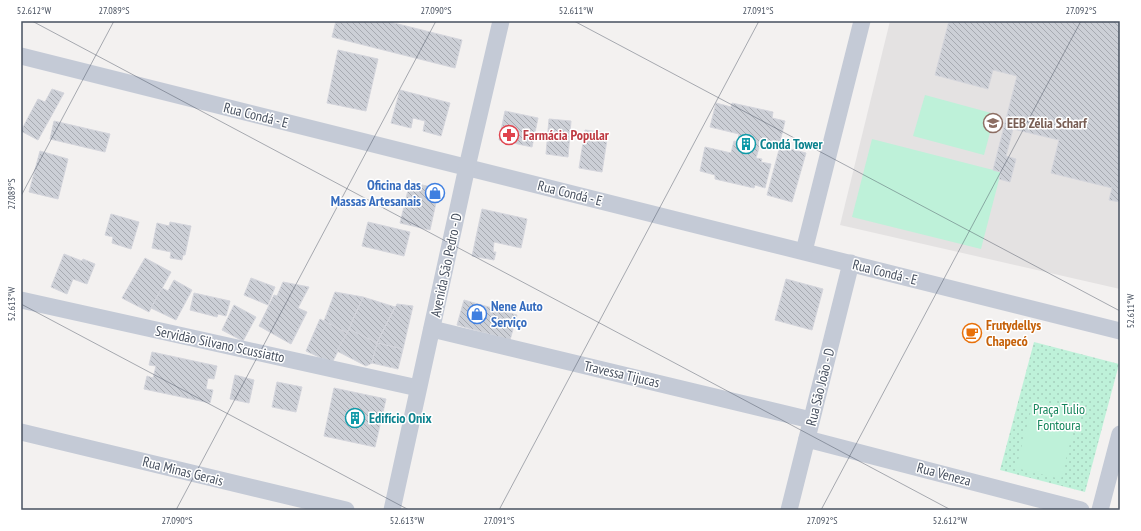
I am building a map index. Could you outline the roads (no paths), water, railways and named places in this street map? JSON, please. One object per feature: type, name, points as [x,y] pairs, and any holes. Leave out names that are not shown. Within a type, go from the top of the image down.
[{"type":"street","name":"Avenida São Pedro - D","points":[[392,510],[467,167],[501,21]]},
{"type":"street","points":[[804,251],[862,21]]},
{"type":"street","name":"Rua Condá - E","points":[[21,56],[1120,331]]},
{"type":"street","name":"Rua São João - D","points":[[789,510],[851,263]]},
{"type":"street","name":"Servidão Silvano Scussiatto","points":[[21,300],[418,388]]},
{"type":"street","name":"Travessa Tijucas","points":[[432,329],[811,420]]},
{"type":"street","name":"Rua Minas Gerais","points":[[21,432],[346,510]]},
{"type":"street","points":[[1100,510],[1120,434]]},
{"type":"street","name":"Rua Veneza","points":[[807,439],[1081,510]]},
{"type":"place","name":"EEB Zélia Scharf","points":[[993,123]]},
{"type":"place","name":"Farmácia Popular","points":[[509,135]]},
{"type":"place","name":"Condá Tower","points":[[746,144]]},
{"type":"place","name":"Oficina das Massas Artesanais","points":[[435,193]]},
{"type":"place","name":"Nene Auto Serviço","points":[[477,314]]},
{"type":"place","name":"Frutydellys Chapecó","points":[[972,333]]},
{"type":"place","name":"Edifício Onix","points":[[355,418]]},
{"type":"park label","name":"Praça Tulio Fontoura","points":[[1059,418]]}]
